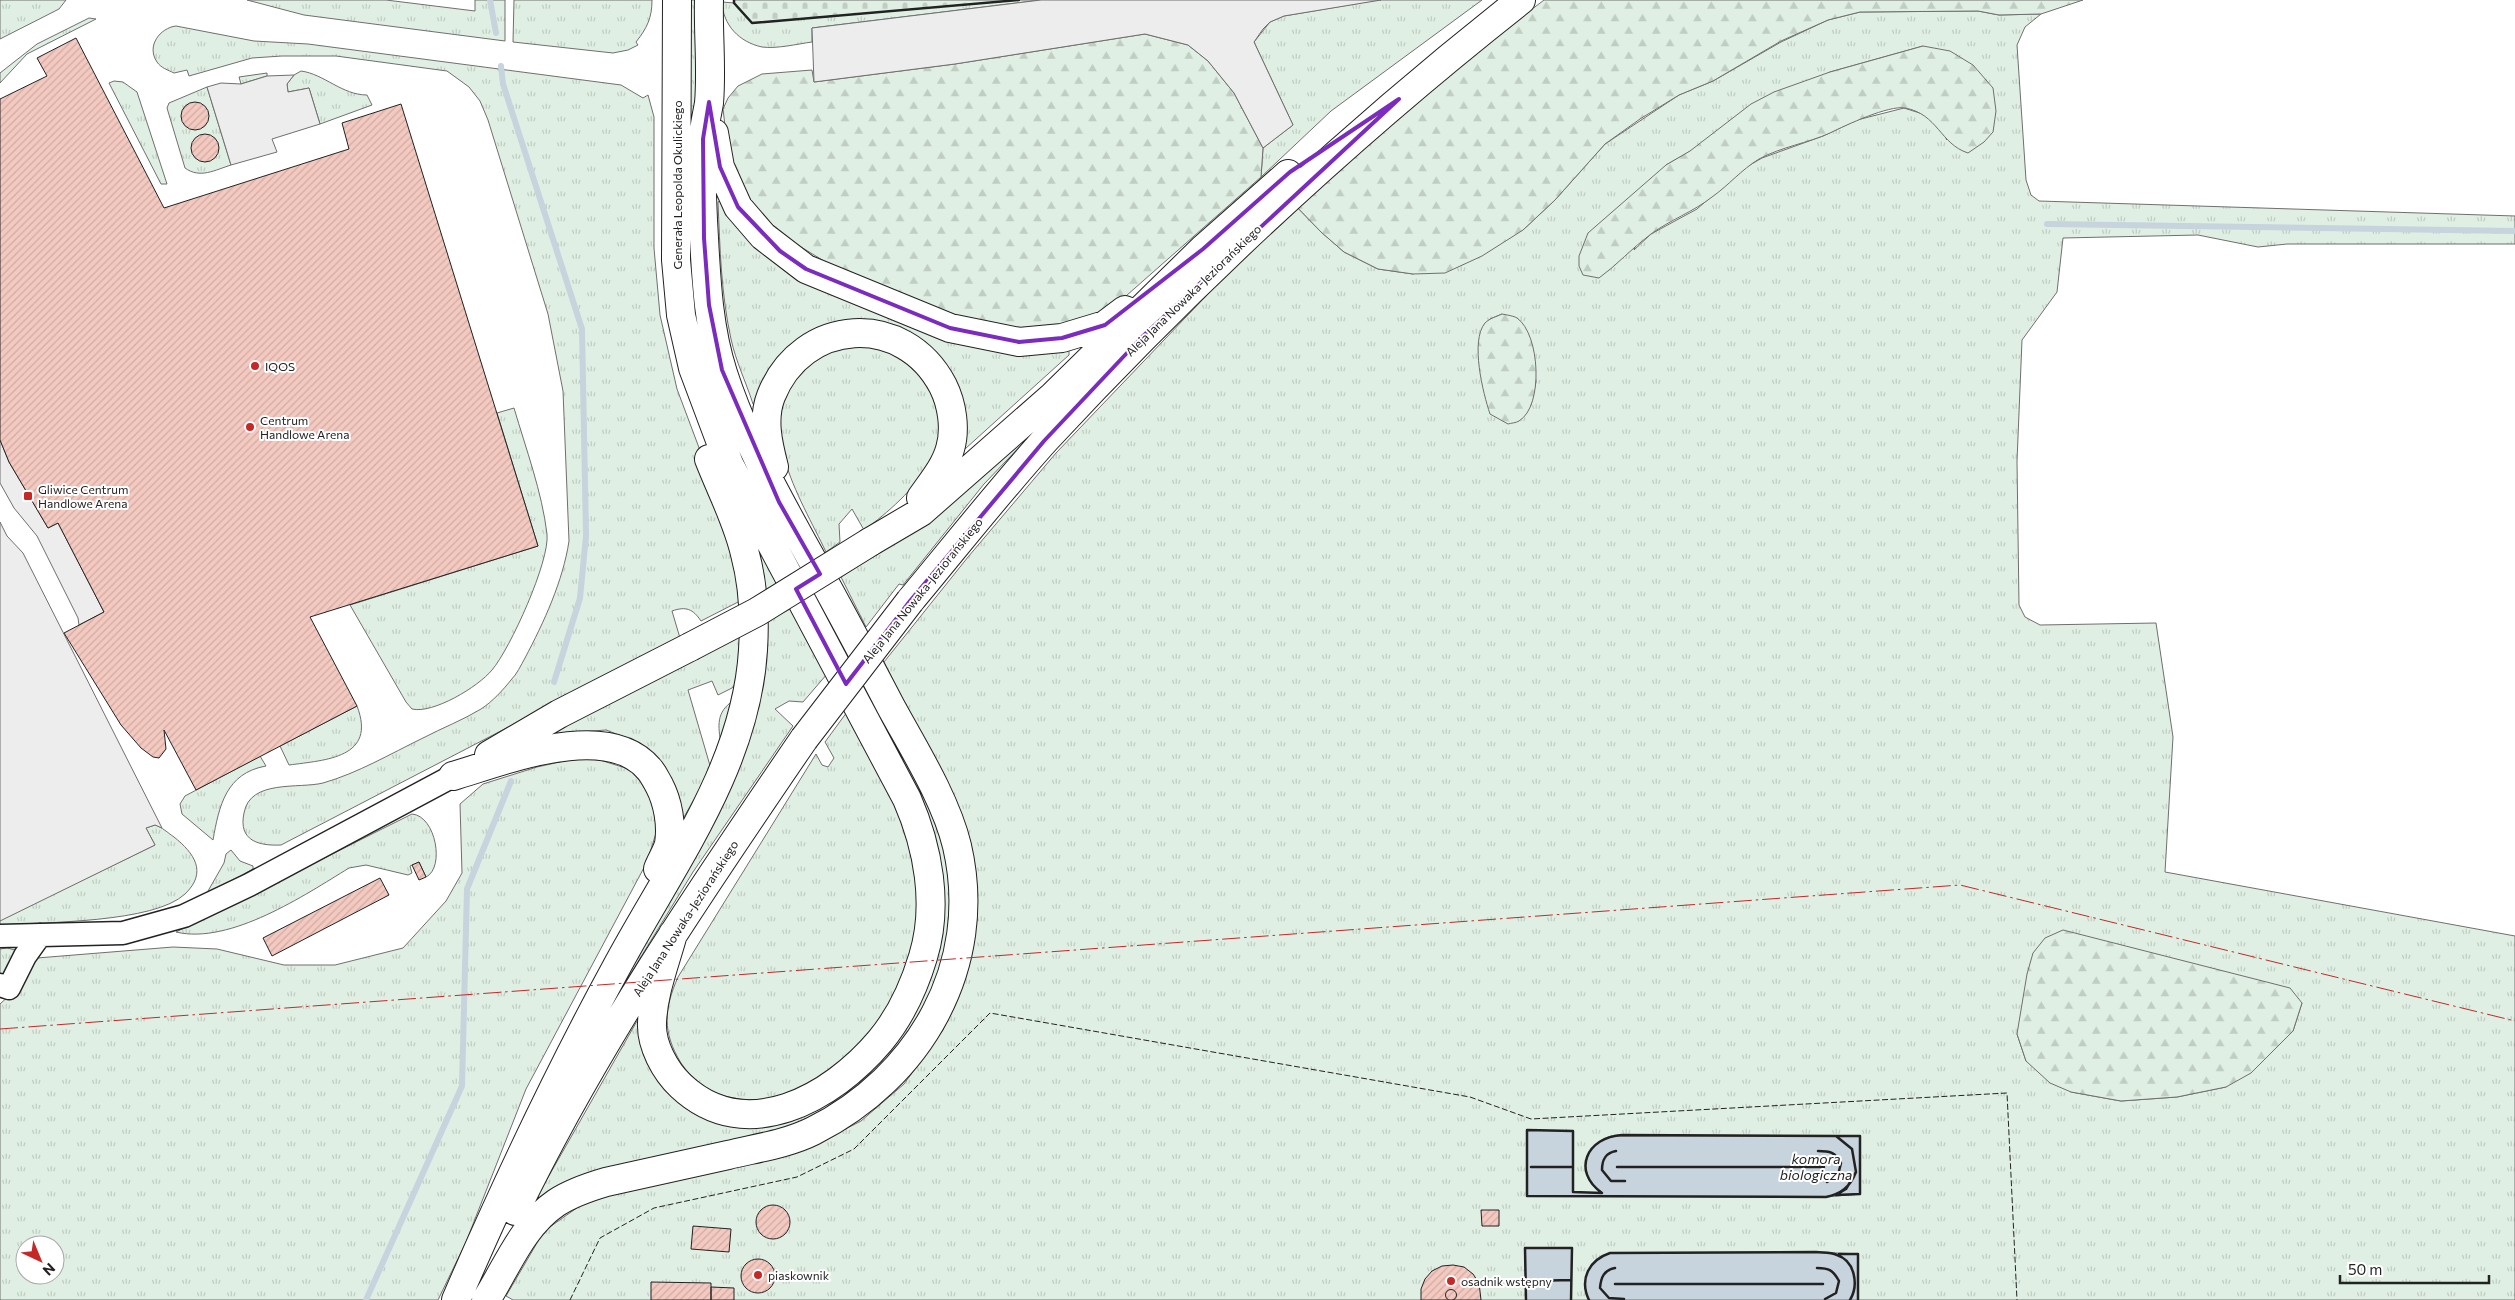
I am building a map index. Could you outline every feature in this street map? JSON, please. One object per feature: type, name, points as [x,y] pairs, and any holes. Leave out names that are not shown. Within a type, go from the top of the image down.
[{"type":"main road","name":"Generała Leopolda Okulickiego","points":[[677,0],[676,260],[681,315],[693,368]]},
{"type":"main road","points":[[486,1300],[510,1257],[532,1225],[556,1203],[581,1190],[606,1182],[780,1143],[811,1132],[858,1105],[884,1084],[914,1051],[938,1012],[954,968],[962,926],[962,872],[956,842],[932,782],[779,502],[746,432],[722,370],[709,305],[704,238],[703,139],[709,102],[709,0]]},
{"type":"main road","name":"Aleja Jana Nowaka-Jeziorańskiego","points":[[472,1300],[534,1171],[602,1049],[673,934],[804,739],[910,601],[1044,441],[1142,337],[1282,204],[1399,99],[1522,0]]},
{"type":"main road","points":[[453,776],[559,714],[765,608],[921,512],[1053,396],[1203,249],[1290,172],[1399,99]]},
{"type":"main road","points":[[709,102],[720,167],[738,207],[763,236],[806,269],[950,328],[1019,342],[1062,338],[1105,325],[1203,249]]},
{"type":"main road","points":[[814,563],[776,476],[768,445],[766,423],[771,397],[781,377],[794,360],[809,347],[830,336],[873,333],[907,345],[935,371],[947,394],[952,414],[951,447],[944,466],[920,500],[870,542]]},
{"type":"main road","points":[[673,934],[657,993],[652,1023],[655,1048],[675,1079],[692,1096],[712,1108],[736,1114],[760,1115],[781,1110],[808,1099],[834,1083],[880,1040],[901,1011],[914,985],[924,956],[929,925],[927,861],[920,828],[914,813],[729,464],[693,368]]},
{"type":"main road","points":[[456,1300],[514,1169],[559,1075],[616,967],[700,817],[727,762],[742,718],[753,651],[754,619],[745,552],[695,424],[691,403],[693,368]]},
{"type":"main road","points":[[453,776],[541,751],[594,744],[625,751],[649,768],[667,801],[669,844],[616,967]]},
{"type":"street","points":[[0,936],[123,933],[184,916],[249,885],[453,776]]},
{"type":"street","points":[[0,985],[9,988],[28,952],[40,936]]},
{"type":"highlighted area","points":[[1399,99],[1142,337],[1044,441],[910,601],[846,684],[796,589],[820,574],[779,502],[722,370],[709,305],[704,238],[703,139],[709,102],[720,167],[738,207],[780,251],[806,269],[950,328],[1019,342],[1062,338],[1105,325],[1203,249],[1290,172]]},
{"type":"green space","points":[[0,0],[66,0],[59,9],[0,39]]},
{"type":"green space","points":[[247,0],[386,0],[475,11],[475,0],[505,0],[505,41],[304,15]]},
{"type":"green space","points":[[514,0],[652,0],[652,6],[646,27],[636,42],[638,45],[628,50],[613,53],[513,42]]},
{"type":"green space","points":[[689,0],[700,0],[703,310],[923,785],[948,855],[953,899],[950,939],[924,1014],[875,1079],[813,1120],[538,1199],[538,1195],[637,1021],[641,1023],[645,1049],[746,1126],[880,1061],[941,884],[743,466],[698,348],[688,263]]},
{"type":"green space","points":[[734,0],[1019,0],[752,23],[734,3]]},
{"type":"green space","points":[[1019,0],[1041,0],[812,28],[812,42],[780,47],[754,45],[740,37],[725,18],[722,2],[734,3],[752,23]]},
{"type":"green space","points":[[1378,0],[1482,0],[1331,111],[1261,177],[1263,148],[1293,125],[1254,42],[1270,22],[1284,16]]},
{"type":"green space","points":[[1544,0],[2083,0],[2041,14],[1999,15],[1978,11],[1860,12],[1828,20],[1781,41],[1713,81],[1679,95],[1640,119],[1605,144],[1555,200],[1523,230],[1482,256],[1445,273],[1413,274],[1378,269],[1344,252],[1321,232],[1294,204],[1471,56]]},
{"type":"green space","points":[[1978,11],[1999,15],[2041,14],[2025,27],[2017,45],[2026,180],[2031,195],[2039,201],[2515,216],[2515,244],[2287,244],[2258,247],[2198,235],[2063,238],[2057,292],[2022,340],[2017,461],[2019,605],[2025,617],[2040,625],[2156,623],[2173,737],[2165,872],[2515,936],[2515,1300],[513,1300],[506,1296],[544,1231],[581,1205],[625,1188],[818,1143],[861,1121],[904,1084],[943,1030],[959,990],[960,814],[884,662],[968,557],[1056,453],[1294,204],[1321,232],[1344,252],[1378,269],[1413,274],[1523,230],[1555,200],[1605,144],[1679,95],[1713,81],[1781,42],[1828,20],[1860,12]],"holes":[[[1923,46],[1947,140],[1940,128],[1926,115],[1904,108],[1857,120],[1823,136],[1762,158],[1743,169],[1697,209],[1651,234],[1634,250],[1666,165],[1830,72]],[[1502,314],[1536,381],[1531,405],[1520,420],[1484,325],[1490,319]],[[2302,1003],[2293,1031],[2226,1087],[2177,1097],[2121,1101],[2071,1092],[2026,1061],[2017,1034]]]},
{"type":"green space","points":[[89,18],[96,19],[27,54],[0,83],[0,73],[37,44]]},
{"type":"green space","points":[[176,26],[254,41],[308,44],[621,85],[643,98],[648,95],[654,117],[654,248],[660,315],[677,389],[713,485],[733,552],[740,601],[701,621],[692,611],[681,609],[672,611],[680,638],[281,845],[258,843],[247,836],[244,830],[244,813],[248,802],[255,795],[265,790],[323,783],[361,769],[481,709],[497,696],[517,672],[552,601],[569,541],[563,391],[548,314],[488,120],[480,101],[469,87],[447,71],[336,56],[252,58],[189,76],[187,70],[174,73],[165,69],[157,62],[153,50],[156,39],[160,34],[170,27]]},
{"type":"green space","points":[[1145,34],[1188,45],[1208,61],[1234,93],[1263,148],[1261,177],[1101,318],[1053,333],[1016,330],[939,311],[842,272],[783,236],[754,205],[739,182],[727,142],[723,109],[728,98],[738,86],[762,74],[812,70],[814,82],[955,64]]},
{"type":"green space","points":[[1923,46],[1950,51],[1973,65],[1993,88],[1996,111],[1993,132],[1984,142],[1968,153],[1951,143],[1925,116],[1916,111],[1898,108],[1878,112],[1822,136],[1776,151],[1759,159],[1705,202],[1651,234],[1599,278],[1583,275],[1579,266],[1579,256],[1588,233],[1666,165],[1690,151],[1751,104],[1774,92],[1830,72]]},
{"type":"green space","points":[[301,71],[318,76],[349,92],[367,95],[372,105],[320,124],[309,88],[288,92],[287,84],[294,75]]},
{"type":"green space","points":[[267,73],[267,76],[241,84],[239,77]]},
{"type":"green space","points":[[114,81],[123,82],[137,92],[167,184],[161,184],[109,83]]},
{"type":"green space","points":[[207,87],[231,165],[208,172],[196,173],[185,168],[167,108],[169,103]]},
{"type":"green space","points":[[723,198],[767,252],[1069,349],[1069,355],[965,449],[962,445],[963,407],[858,321],[757,406],[753,404],[738,364],[725,305],[721,271],[718,202]]},
{"type":"green space","points":[[1502,314],[1517,318],[1525,326],[1531,339],[1536,370],[1532,401],[1527,413],[1519,421],[1508,424],[1490,414],[1481,381],[1478,354],[1478,342],[1485,323]]},
{"type":"green space","points":[[859,346],[878,349],[894,355],[908,364],[922,377],[936,399],[941,421],[938,442],[930,462],[900,500],[864,530],[852,509],[839,524],[840,542],[826,552],[804,508],[784,458],[780,434],[780,410],[788,388],[817,357],[829,351]]},
{"type":"green space","points":[[1094,369],[984,484],[903,585],[899,584],[866,627],[841,577],[887,546]]},
{"type":"green space","points":[[514,408],[538,486],[545,518],[546,547],[536,583],[509,644],[492,670],[477,684],[455,698],[431,707],[412,709],[406,702],[350,605],[538,546],[497,413]]},
{"type":"green space","points":[[758,542],[780,584],[763,594],[755,549]]},
{"type":"green space","points":[[792,608],[827,674],[803,702],[789,701],[775,709],[793,726],[693,872],[596,1030],[701,833],[765,622]]},
{"type":"green space","points":[[744,633],[737,681],[732,688],[718,695],[712,681],[688,690],[711,769],[684,817],[632,740],[606,730],[566,733],[538,741],[555,729]]},
{"type":"green space","points":[[733,701],[721,744],[719,720],[727,705]]},
{"type":"green space","points":[[357,706],[361,723],[360,736],[354,746],[332,758],[289,765],[280,746]]},
{"type":"green space","points":[[847,712],[887,787],[904,827],[910,847],[918,887],[918,905],[914,943],[909,961],[895,996],[885,1012],[855,1049],[837,1066],[817,1080],[795,1091],[772,1098],[749,1100],[725,1096],[712,1091],[695,1079],[685,1069],[675,1052],[668,1031],[667,1020],[673,989],[678,977],[816,754],[822,765],[828,767],[834,758],[825,742]]},
{"type":"green space","points":[[260,756],[266,766],[252,770],[242,776],[227,793],[218,815],[213,840],[182,814],[180,804],[185,796]]},
{"type":"green space","points":[[587,756],[632,770],[654,802],[657,830],[647,862],[526,1089],[466,1242],[438,1300],[0,1300],[0,1004],[22,984],[37,958],[173,947],[217,949],[284,965],[335,965],[403,948],[446,901],[462,873],[460,804],[483,784],[537,767]]},
{"type":"green space","points":[[412,814],[420,817],[427,823],[435,843],[435,864],[432,872],[426,877],[419,862],[410,866],[412,873],[408,875],[366,865],[349,868],[289,904],[243,925],[197,934],[176,932]]},
{"type":"green space","points":[[155,825],[165,830],[181,843],[196,863],[196,878],[192,886],[185,894],[170,904],[125,916],[70,922],[0,925],[0,920],[155,845],[146,828]]},
{"type":"green space","points":[[231,850],[240,861],[253,866],[253,869],[210,893],[208,891],[224,863],[226,854]]},
{"type":"green space","points":[[2063,930],[2290,988],[2302,1003],[2293,1031],[2251,1073],[2226,1087],[2177,1097],[2121,1101],[2071,1092],[2050,1083],[2026,1061],[2017,1034],[2027,974],[2033,953],[2045,938]]},
{"type":"green space","points":[[0,949],[15,950],[7,976],[0,974]]},
{"type":"shaded area","points":[[1041,0],[1381,0],[1284,16],[1270,22],[1263,29],[1254,42],[1293,125],[1263,148],[1234,93],[1208,61],[1188,45],[1145,34],[955,64],[814,82],[812,28]]},
{"type":"shaded area","points":[[294,75],[287,84],[288,92],[309,88],[320,124],[272,139],[277,152],[231,165],[207,87],[221,83],[241,84],[267,76]]},
{"type":"shaded area","points":[[0,440],[9,462],[48,528],[58,523],[104,612],[79,625],[78,618],[37,536],[14,508],[0,483]]},
{"type":"shaded area","points":[[0,522],[7,536],[23,553],[162,828],[155,825],[146,828],[155,845],[0,921]]},
{"type":"water","name":"komora biologiczna","points":[[1527,1130],[1573,1131],[1573,1192],[1601,1193],[1590,1182],[1587,1175],[1587,1160],[1589,1154],[1598,1143],[1611,1136],[1860,1136],[1860,1194],[1826,1197],[1527,1196]]},
{"type":"water","points":[[1525,1248],[1572,1248],[1571,1300],[1526,1300]]},
{"type":"water","points":[[1816,1252],[1858,1254],[1858,1300],[1589,1300],[1586,1292],[1586,1278],[1591,1265],[1596,1260],[1610,1253]]},
{"type":"building","name":"Centrum Handlowe Arena","points":[[76,38],[164,208],[349,149],[342,123],[401,104],[538,546],[310,617],[357,706],[196,790],[164,730],[166,749],[159,758],[153,757],[141,748],[121,725],[64,633],[104,612],[58,523],[48,528],[9,462],[0,440],[0,99],[47,76],[37,58]]},
{"type":"building","points":[[195,102],[205,106],[209,116],[205,126],[195,130],[185,126],[181,116],[185,106]]},
{"type":"building","points":[[205,134],[215,138],[219,148],[215,158],[205,162],[195,158],[191,148],[195,138]]},
{"type":"building","points":[[419,862],[426,877],[419,880],[412,865]]},
{"type":"building","points":[[380,878],[389,895],[272,956],[263,938]]},
{"type":"building","name":"piaskownik","points":[[773,1205],[780,1206],[785,1210],[789,1215],[789,1229],[785,1234],[780,1238],[773,1239],[766,1238],[761,1234],[757,1229],[756,1222],[757,1215],[761,1210],[766,1206]]},
{"type":"building","points":[[1481,1210],[1499,1210],[1499,1226],[1482,1226]]},
{"type":"building","points":[[693,1226],[731,1229],[729,1252],[691,1249]]},
{"type":"building","name":"piaskownik","points":[[758,1259],[765,1260],[770,1264],[774,1269],[774,1283],[770,1288],[765,1292],[758,1293],[751,1292],[746,1288],[742,1283],[741,1276],[742,1269],[746,1264],[751,1260]]},
{"type":"building","name":"osadnik wstępny","points":[[1442,1266],[1464,1267],[1473,1274],[1479,1283],[1481,1300],[1421,1300],[1421,1289],[1425,1279],[1432,1271]]},
{"type":"building","points":[[651,1282],[711,1283],[711,1300],[651,1300]]},
{"type":"building","points":[[711,1287],[734,1288],[734,1300],[711,1300]]},
{"type":"building","points":[[1451,1289],[1457,1295],[1451,1301],[1445,1295]]},
{"type":"waterway","points":[[490,0],[496,33]]},
{"type":"waterway","points":[[501,66],[503,84],[582,329],[586,536],[580,598],[554,682]]},
{"type":"waterway","points":[[2047,224],[2515,231]]},
{"type":"waterway","points":[[366,1300],[462,1086],[467,889],[511,781]]},
{"type":"fence","points":[[570,1300],[600,1238],[654,1208],[797,1177],[854,1149],[990,1013],[1470,1097],[1531,1119],[2007,1093],[2017,1300]]},
{"type":"wall","points":[[734,0],[734,3],[752,23],[1019,0]]},
{"type":"wall","points":[[1527,1130],[1573,1131],[1573,1192],[1602,1193],[1587,1175],[1585,1166],[1587,1156],[1592,1148],[1600,1142],[1610,1137],[1622,1135],[1836,1136],[1852,1149],[1856,1172],[1851,1182],[1844,1189],[1826,1197],[1527,1196],[1527,1130]]},
{"type":"wall","points":[[1836,1136],[1860,1136],[1860,1194],[1836,1195],[1846,1189],[1856,1172],[1852,1149],[1836,1136]]},
{"type":"wall","points":[[1616,1151],[1609,1153],[1605,1158],[1602,1170],[1611,1181],[1625,1181]]},
{"type":"wall","points":[[1818,1151],[1832,1153],[1837,1156],[1841,1163],[1838,1175],[1827,1182]]},
{"type":"wall","points":[[1531,1167],[1573,1167]]},
{"type":"wall","points":[[1617,1167],[1824,1167]]},
{"type":"wall","points":[[1526,1300],[1525,1248],[1572,1248],[1571,1300]]},
{"type":"wall","points":[[1589,1300],[1585,1285],[1588,1271],[1596,1260],[1610,1253],[1816,1252],[1834,1254],[1848,1262],[1855,1281],[1850,1300]]},
{"type":"wall","points":[[1839,1254],[1858,1254],[1858,1300]]},
{"type":"wall","points":[[1615,1268],[1608,1270],[1604,1275],[1600,1288],[1609,1298],[1624,1299]]},
{"type":"wall","points":[[1817,1268],[1830,1270],[1839,1281],[1836,1293],[1825,1299]]},
{"type":"wall","points":[[1529,1281],[1571,1280]]},
{"type":"wall","points":[[1615,1284],[1823,1284]]},
{"type":"power","points":[[0,1029],[1960,885],[2515,1021]]},
{"type":"place","name":"IQOS","points":[[255,366]]},
{"type":"place","name":"Centrum Handlowe Arena","points":[[250,427]]},
{"type":"place","name":"Gliwice Centrum Handlowe Arena","points":[[28,496]]},
{"type":"place","name":"piaskownik","points":[[758,1275]]},
{"type":"place","name":"osadnik wstępny","points":[[1451,1281]]}]
